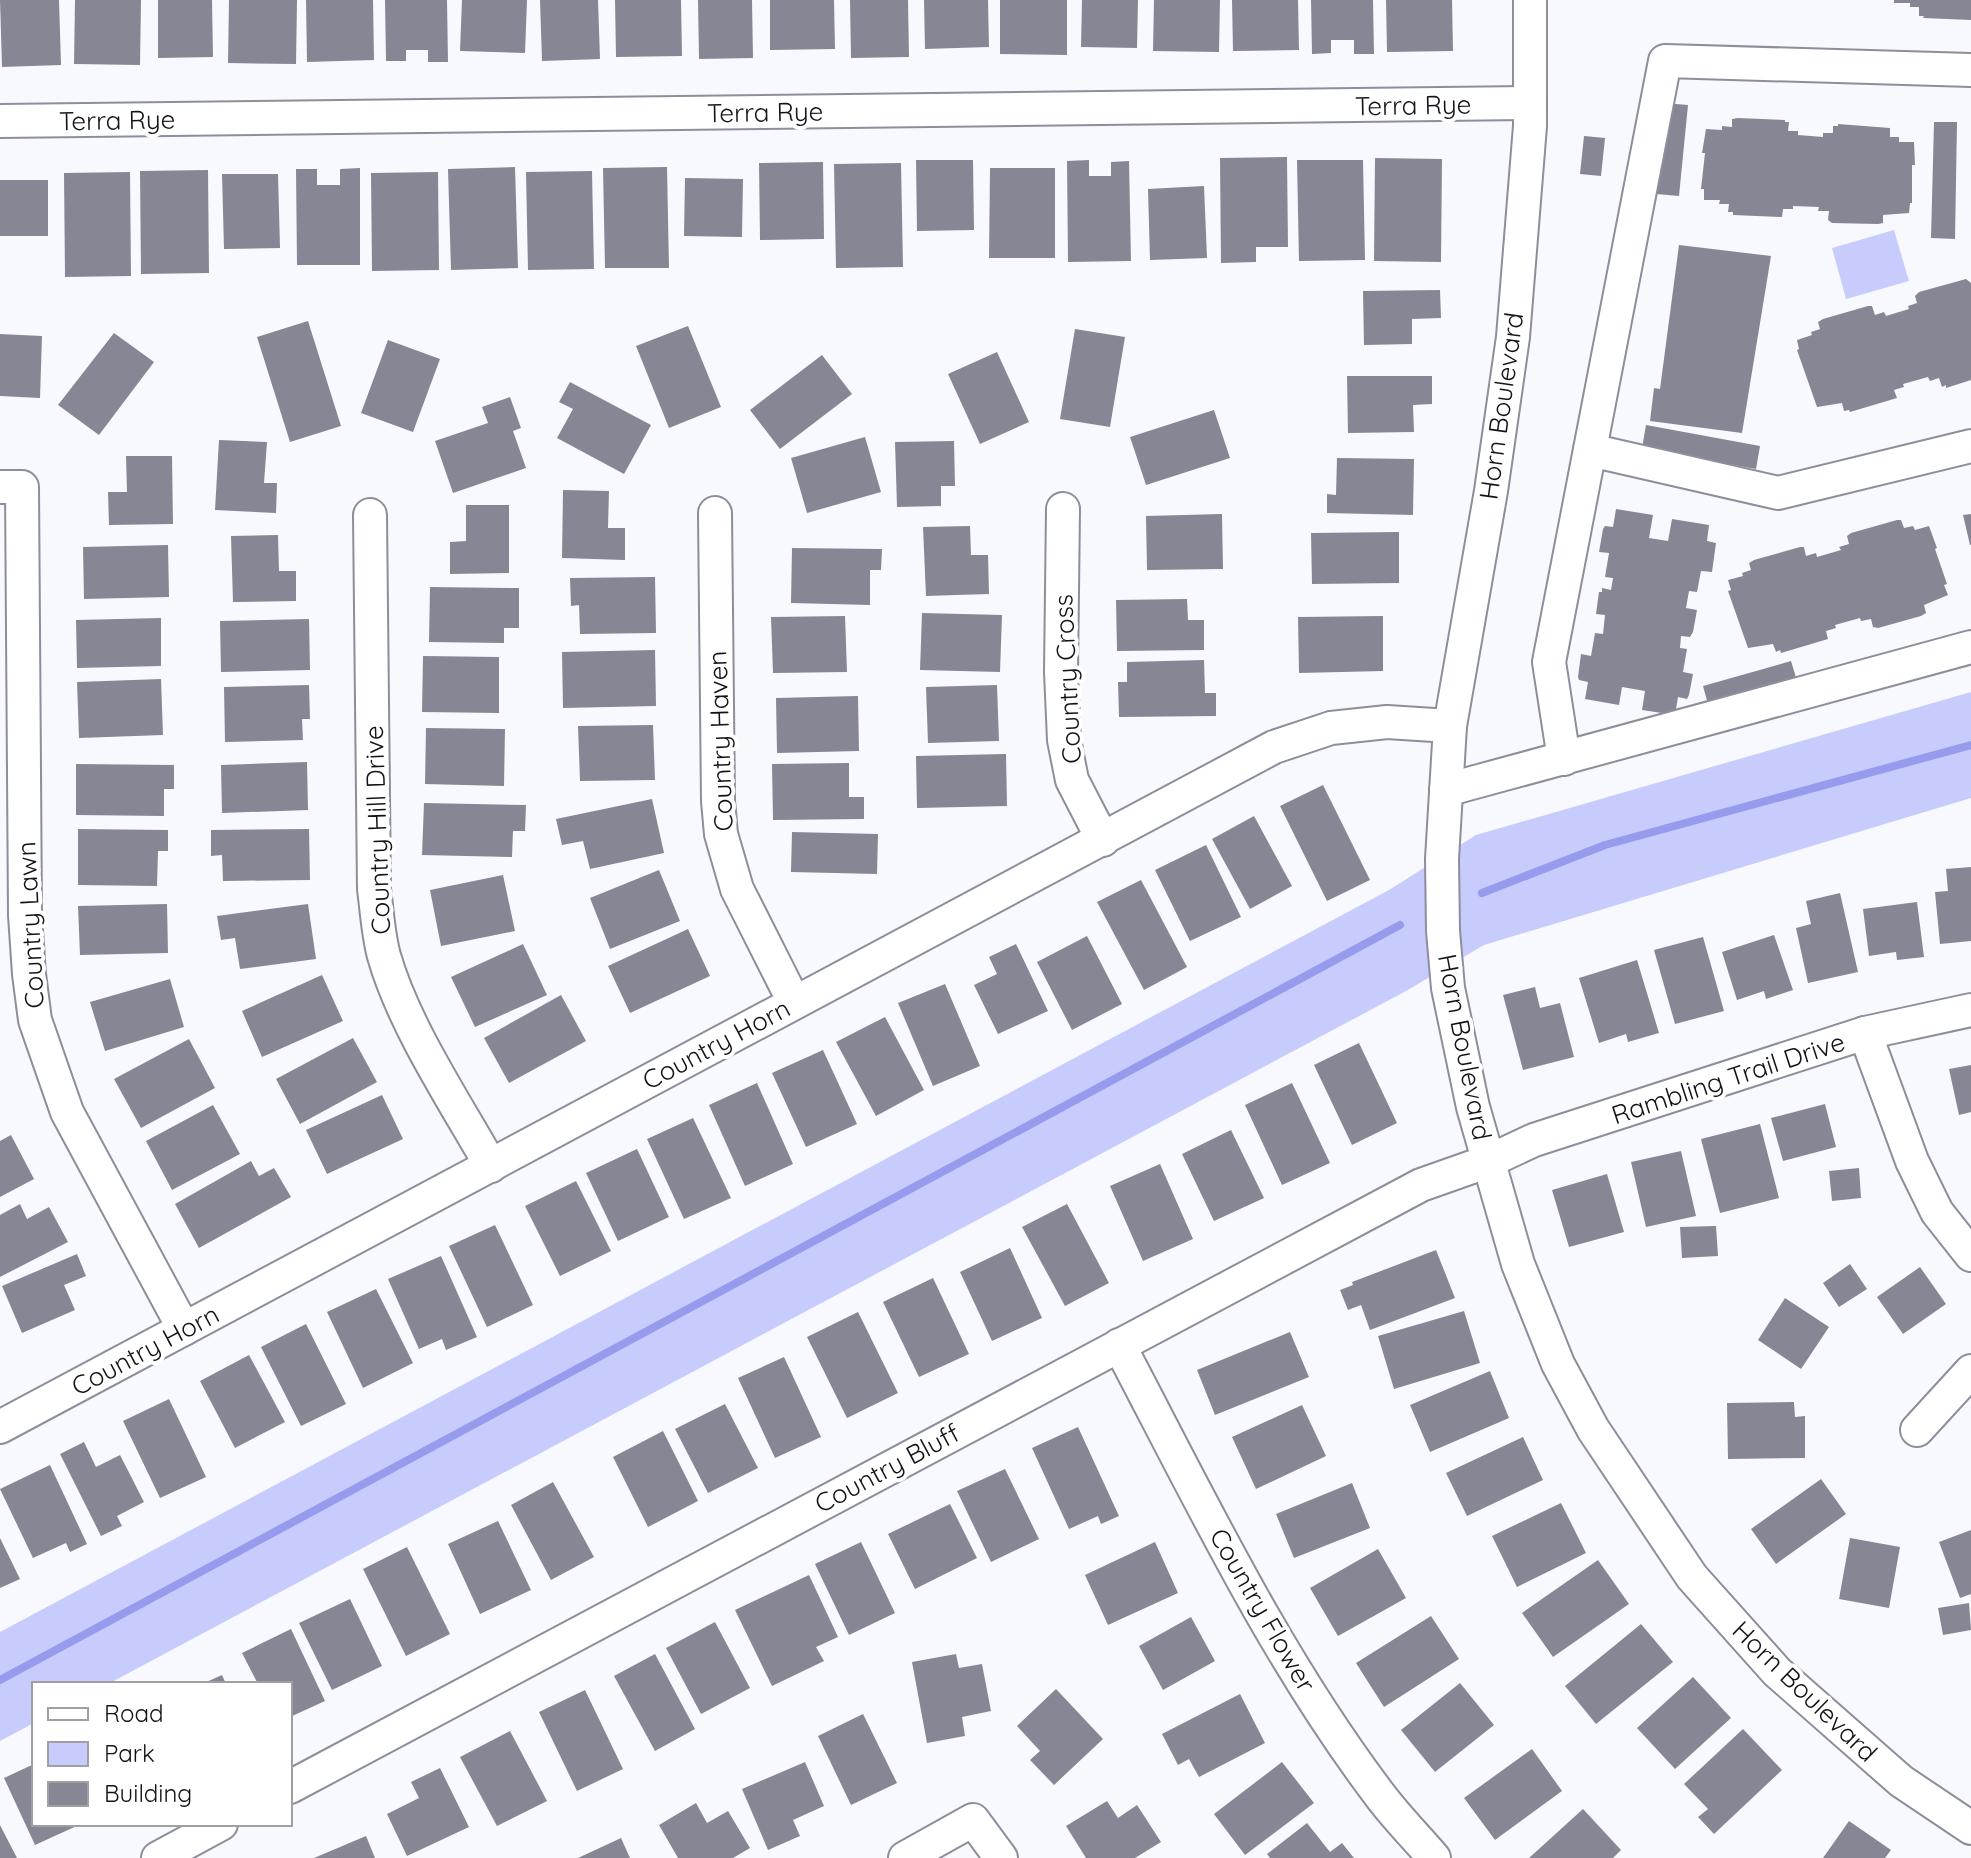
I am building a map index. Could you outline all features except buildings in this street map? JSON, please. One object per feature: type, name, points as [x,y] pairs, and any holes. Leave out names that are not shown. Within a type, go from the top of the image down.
[{"type":"street","name":"Horn Boulevard","points":[[1530,0],[1530,103],[1513,337],[1491,491],[1450,726],[1442,859],[1448,988],[1473,1107],[1518,1264],[1558,1364],[1593,1429],[1692,1577],[1777,1672],[1901,1781],[1971,1828]]},
{"type":"street","points":[[1564,759],[1549,662],[1665,61],[1971,70]]},
{"type":"street","name":"Terra Rye","points":[[0,121],[1530,103]]},
{"type":"street","points":[[1590,450],[1778,493],[1971,446]]},
{"type":"street","name":"Country Lawn","points":[[11,487],[25,915],[35,1020],[67,1112],[184,1329]]},
{"type":"street","name":"Country Cross","points":[[1063,509],[1061,672],[1064,740],[1072,780],[1103,840]]},
{"type":"street","name":"Country Haven","points":[[715,513],[721,834],[737,889],[794,1002]]},
{"type":"street","name":"Country Hill Drive","points":[[370,515],[374,889],[378,924],[384,954],[406,1013],[491,1166]]},
{"type":"street","points":[[1446,790],[1971,647]]},
{"type":"street","name":"Country Horn","points":[[0,1427],[1274,747],[1331,728],[1387,722],[1450,726]]},
{"type":"street","name":"Rambling Trail Drive","points":[[1489,1161],[1534,1140],[1865,1033],[1971,1010]]},
{"type":"street","points":[[1865,1033],[1912,1161],[1937,1212],[1971,1255]]},
{"type":"street","name":"Country Bluff","points":[[292,1786],[1421,1185],[1489,1161]]},
{"type":"street","name":"Country Flower","points":[[1119,1345],[1256,1602],[1319,1708],[1383,1799],[1434,1858]]},
{"type":"street","points":[[1917,1430],[1971,1371]]},
{"type":"street","points":[[905,1858],[973,1820],[1001,1858]]},
{"type":"street","points":[[158,1858],[209,1840]]},
{"type":"green space","points":[[1894,230],[1909,281],[1846,299],[1832,248]]},
{"type":"green space","points":[[1971,692],[1971,798],[1484,945],[1406,991],[112,1682],[32,1682],[32,1724],[0,1741],[0,1632],[1389,890],[1476,835]]},
{"type":"waterway","points":[[1482,893],[1605,845],[1971,745]]},
{"type":"waterway","points":[[0,1680],[1400,925]]}]
